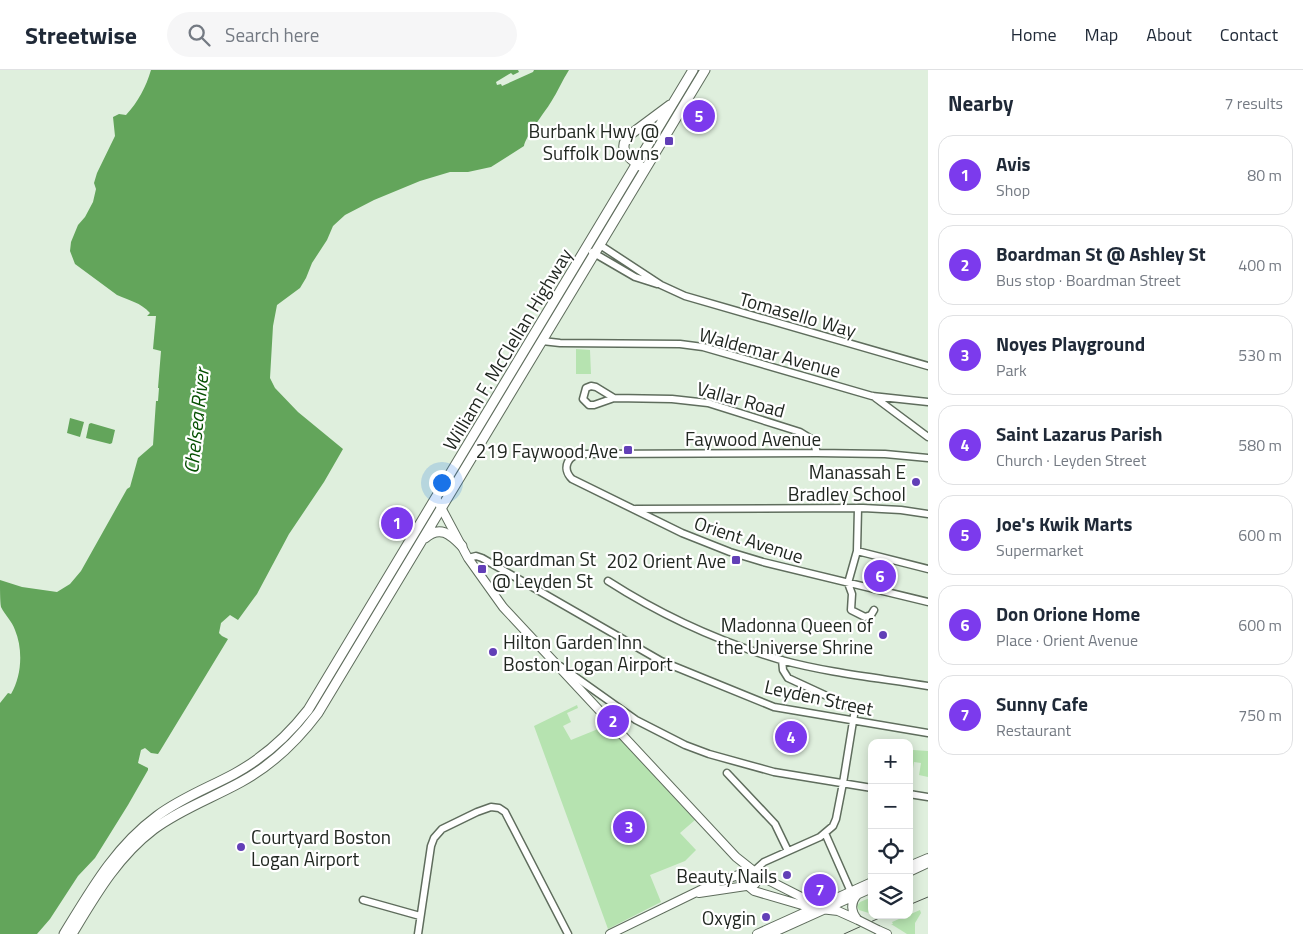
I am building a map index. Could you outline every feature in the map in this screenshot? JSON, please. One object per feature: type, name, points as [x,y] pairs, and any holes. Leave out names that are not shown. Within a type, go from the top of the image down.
[{"type":"highway","points":[[641,166],[674,102],[694,70]]},
{"type":"highway","points":[[641,166],[704,70]]},
{"type":"highway","points":[[641,166],[626,153],[625,140],[674,102]]},
{"type":"highway","name":"William F. McClellan Highway","points":[[64,934],[104,869],[137,831],[177,802],[253,763],[278,744],[300,721],[323,688],[629,178],[641,166]]},
{"type":"highway","name":"William F. McClellan Highway","points":[[72,934],[109,875],[140,841],[175,815],[258,772],[299,737],[328,699],[595,254],[638,180],[641,166]]},
{"type":"highway","points":[[423,540],[433,532],[441,531],[462,546]]},
{"type":"main road","points":[[436,498],[468,558],[503,607],[736,856],[757,876],[756,882],[752,886],[688,896]]},
{"type":"main road","points":[[736,856],[742,873],[741,881],[754,891],[819,908],[840,911],[883,933]]},
{"type":"main road","points":[[913,865],[926,861]]},
{"type":"main road","points":[[913,869],[926,861]]},
{"type":"main road","points":[[610,934],[745,870],[753,871],[819,908]]},
{"type":"main road","points":[[854,893],[868,884]]},
{"type":"main road","points":[[757,934],[854,893],[868,889]]},
{"type":"main road","points":[[854,893],[852,906],[858,920]]},
{"type":"main road","points":[[770,934],[819,908]]},
{"type":"street","name":"Tomasello Way","points":[[600,245],[661,285]]},
{"type":"street","name":"Tomasello Way","points":[[586,249],[635,277],[661,285],[697,301],[928,366]]},
{"type":"street","name":"Waldemar Avenue","points":[[542,341],[703,346],[872,396],[928,402]]},
{"type":"street","name":"Vallar Road","points":[[614,398],[596,387],[590,386],[586,388],[583,399],[585,403],[591,405],[614,398],[672,399],[708,403],[800,432],[813,440],[817,453]]},
{"type":"street","points":[[872,396],[928,437]]},
{"type":"street","name":"Faywood Avenue","points":[[577,454],[817,453],[892,454],[928,458]]},
{"type":"street","name":"Orient Avenue","points":[[577,454],[571,457],[567,463],[567,472],[570,478],[688,536],[763,562],[928,602]]},
{"type":"street","points":[[635,509],[858,508],[901,510],[928,514]]},
{"type":"street","points":[[858,508],[857,551],[848,583],[852,594],[851,610],[865,617],[869,616],[874,610]]},
{"type":"street","points":[[857,551],[928,569]]},
{"type":"street","name":"Leyden Street","points":[[468,558],[476,556],[482,558],[662,661],[774,707],[928,733]]},
{"type":"street","points":[[608,581],[668,616],[730,642],[782,660],[928,686]]},
{"type":"street","points":[[753,871],[762,863],[830,830],[836,819],[855,709],[788,678],[785,675],[782,660]]},
{"type":"street","points":[[555,662],[636,720],[685,745],[732,761],[774,772],[868,787]]},
{"type":"street","points":[[579,688],[587,684]]},
{"type":"street","points":[[727,773],[775,824],[788,851]]},
{"type":"street","points":[[913,795],[928,797]]},
{"type":"street","points":[[418,934],[434,838],[445,827],[491,807],[500,808],[505,812],[568,934]]},
{"type":"street","points":[[825,833],[854,893]]},
{"type":"street","points":[[363,900],[420,916]]},
{"type":"shaded area","points":[[576,349],[590,350],[591,374],[576,374]]},
{"type":"shaded area","points":[[577,705],[578,708],[567,713],[571,722],[563,726],[571,740],[608,725],[695,820],[680,833],[696,850],[685,861],[650,875],[661,902],[608,929],[534,726]]},
{"type":"shaded area","points":[[913,750],[928,751],[928,777],[919,775],[921,763],[914,762],[913,768]]},
{"type":"shaded area","points":[[868,899],[868,913],[859,910],[857,906],[860,902]]},
{"type":"shaded area","points":[[920,910],[921,913],[915,923],[915,934],[907,934],[891,924],[899,919],[913,919],[913,913]]},
{"type":"water","name":"Chelsea River","points":[[151,70],[569,70],[524,146],[491,167],[468,172],[450,172],[420,181],[374,200],[345,215],[333,226],[300,288],[277,305],[273,326],[270,378],[275,388],[298,412],[343,449],[324,482],[289,534],[257,594],[238,620],[230,615],[221,623],[219,633],[228,639],[158,754],[151,753],[145,748],[141,750],[138,763],[148,768],[148,770],[95,858],[78,876],[50,919],[37,934],[0,934],[0,703],[8,693],[11,694],[15,687],[19,671],[20,654],[18,637],[14,627],[1,607],[0,580],[22,587],[57,592],[70,584],[81,571],[127,489],[130,487],[138,458],[153,445],[161,351],[153,349],[156,316],[147,316],[150,313],[142,306],[117,295],[75,264],[70,251],[71,242],[78,225],[93,202],[96,189],[94,183],[97,173],[115,136],[113,117],[119,114],[126,115],[141,94]]},
{"type":"water","points":[[70,418],[84,422],[80,437],[67,433]]},
{"type":"water","points":[[89,424],[115,430],[112,443],[86,438]]},
{"type":"pier","points":[[518,70],[534,70],[502,86],[501,84],[497,85],[496,82],[511,73],[513,75],[519,72]]},
{"type":"railway","points":[[913,903],[928,897]]},
{"type":"railway","points":[[844,934],[877,919]]},
{"type":"place","name":"Joe's Kwik Marts","points":[[699,116]]},
{"type":"place","name":"Burbank Hwy @ Suffolk Downs","points":[[669,141]]},
{"type":"place","name":"219 Faywood Ave","points":[[628,450]]},
{"type":"place","name":"Manassah E Bradley School","points":[[916,482]]},
{"type":"place","name":"Avis","points":[[397,523]]},
{"type":"place","name":"202 Orient Ave","points":[[736,560]]},
{"type":"place","name":"Boardman St @ Leyden St","points":[[482,569]]},
{"type":"place","name":"Don Orione Home","points":[[880,576]]},
{"type":"place","name":"Madonna Queen of the Universe Shrine","points":[[883,635]]},
{"type":"place","name":"Hilton Garden Inn Boston Logan Airport","points":[[493,652]]},
{"type":"place","name":"Boardman St @ Ashley St","points":[[613,721]]},
{"type":"place","name":"Saint Lazarus Parish","points":[[791,737]]},
{"type":"place","name":"Noyes Playground","points":[[629,827]]},
{"type":"place","name":"Courtyard Boston Logan Airport","points":[[241,847]]},
{"type":"place","name":"Beauty Nails","points":[[787,875]]},
{"type":"place","name":"Sunny Cafe","points":[[820,890]]},
{"type":"place","name":"Oxygin","points":[[766,917]]}]
